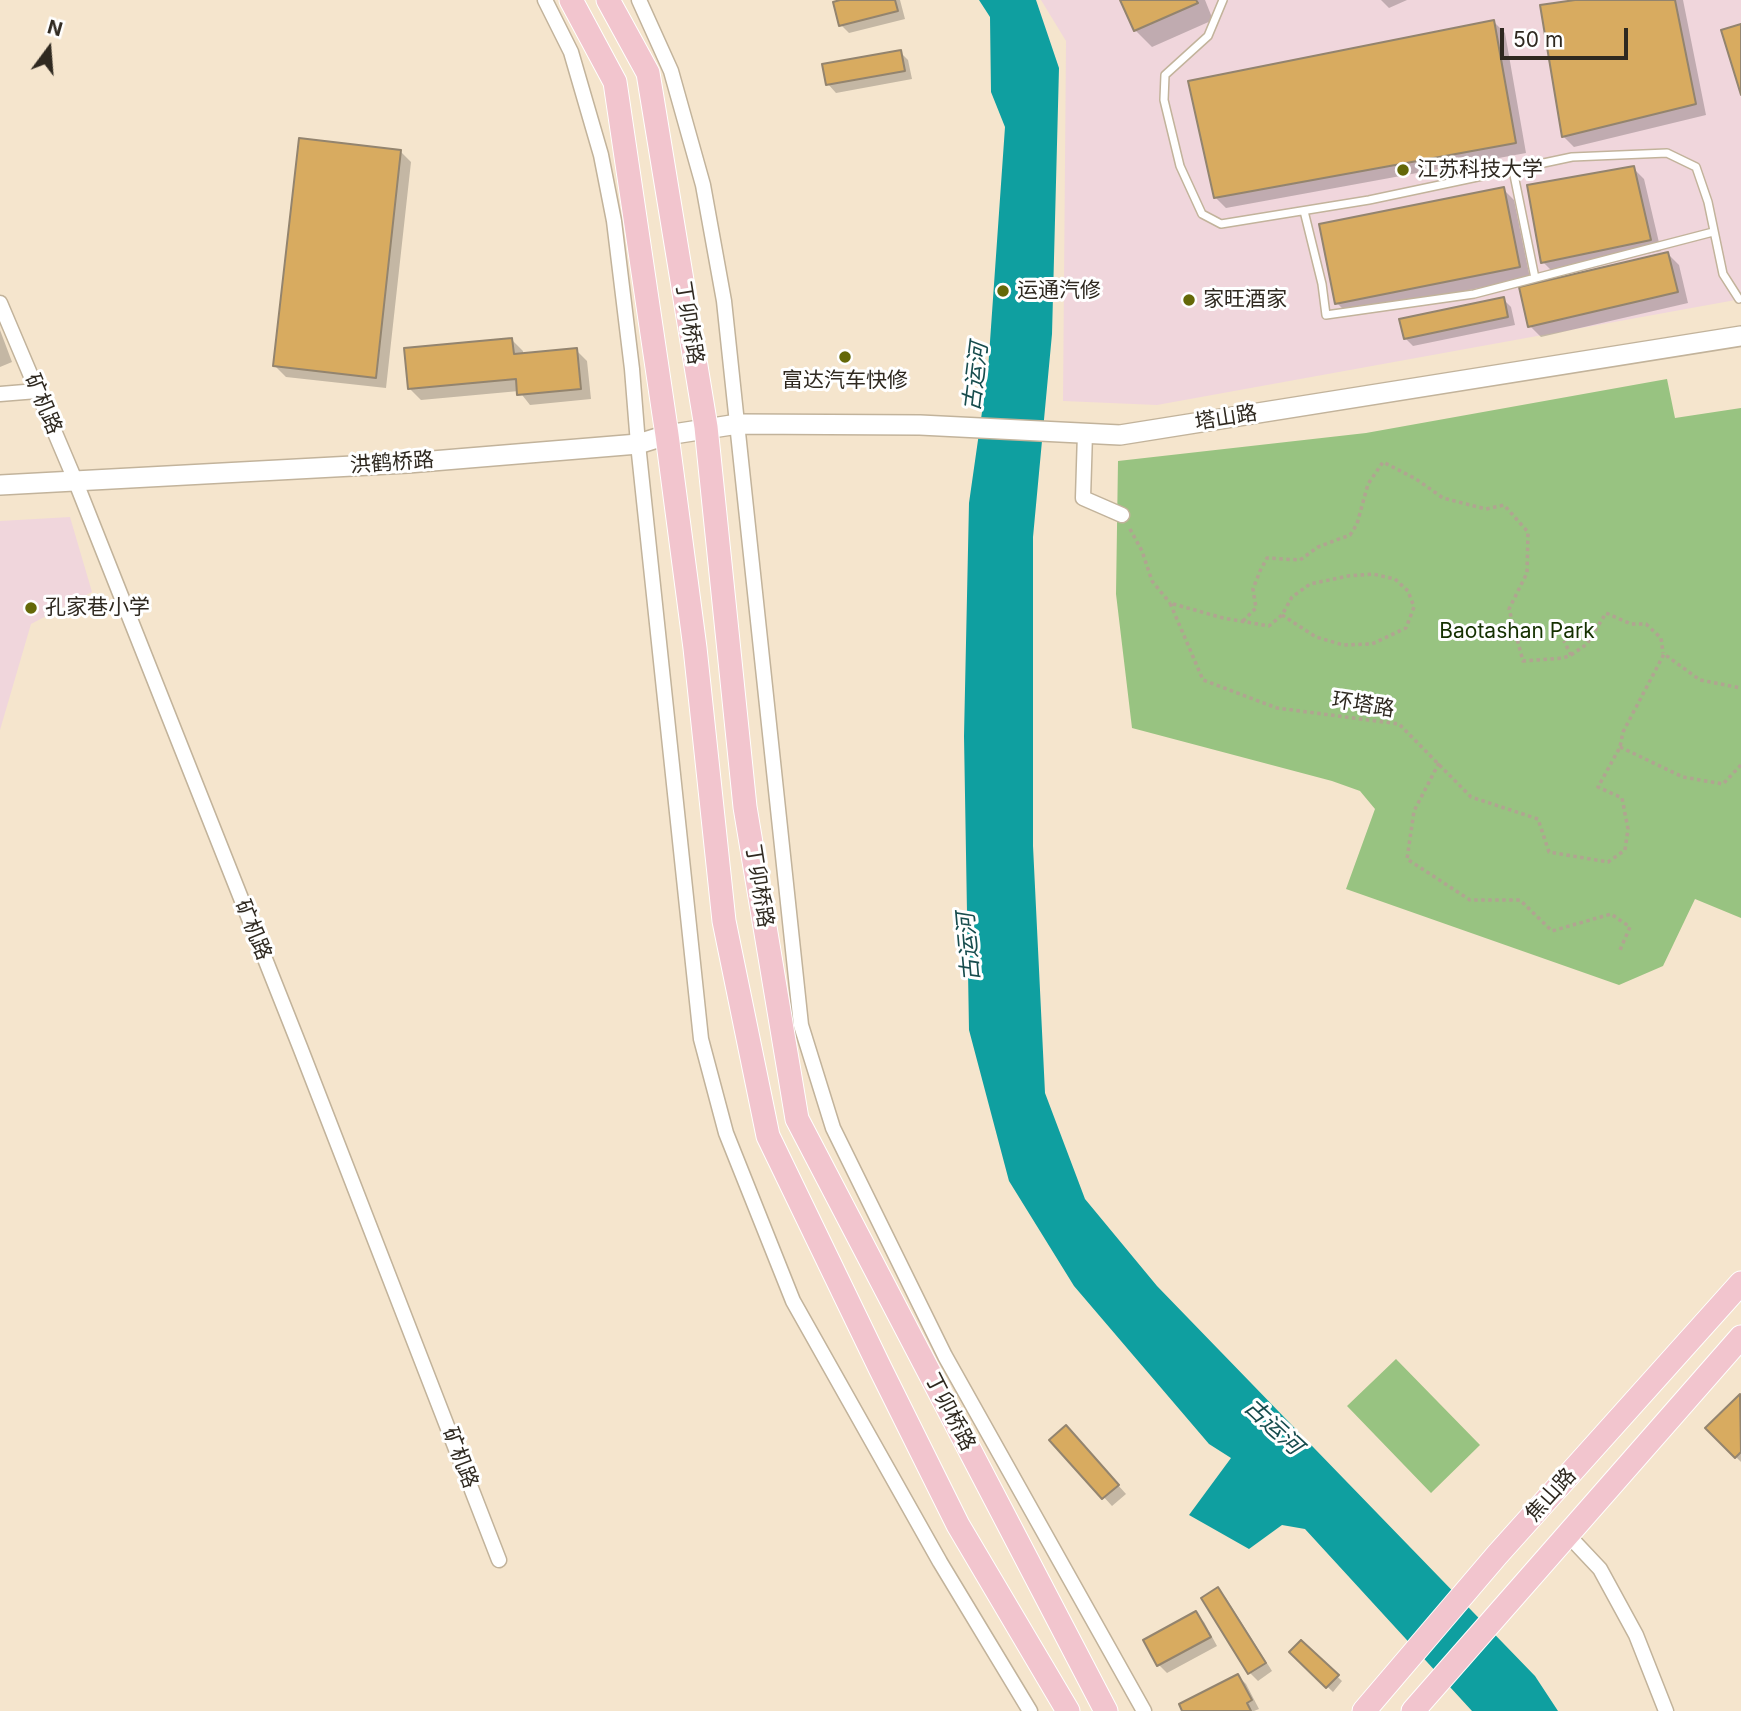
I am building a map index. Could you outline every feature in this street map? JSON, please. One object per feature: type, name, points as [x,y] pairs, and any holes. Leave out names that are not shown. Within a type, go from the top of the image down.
[{"type":"main road","name":"丁卯桥路","points":[[571,0],[615,82],[695,648],[724,921],[768,1136],[958,1525],[1068,1711]]},
{"type":"main road","name":"丁卯桥路","points":[[608,0],[648,73],[706,427],[745,807],[797,1119],[1106,1711]]},
{"type":"main road","name":"焦山路","points":[[1364,1711],[1497,1555],[1741,1283]]},
{"type":"main road","name":"焦山路","points":[[1413,1711],[1741,1337]]},
{"type":"street","points":[[545,0],[571,52],[601,155],[614,221],[632,369],[701,1039],[726,1133],[793,1301],[940,1562],[1030,1711]]},
{"type":"street","points":[[639,0],[671,71],[703,186],[723,302],[801,1025],[833,1128],[944,1356],[1144,1711]]},
{"type":"street","name":"矿机路","points":[[0,303],[75,480],[305,1060],[499,1560]]},
{"type":"street","name":"塔山路","points":[[706,427],[738,424],[920,425],[1121,435],[1741,336]]},
{"type":"street","points":[[0,394],[37,391]]},
{"type":"street","name":"洪鹤桥路","points":[[0,485],[408,463],[638,444],[706,427]]},
{"type":"street","points":[[1085,433],[1083,498],[1122,515]]},
{"type":"street","points":[[1567,1534],[1600,1569],[1636,1635],[1666,1711]]},
{"type":"lane","points":[[1223,0],[1208,36],[1165,75],[1164,100],[1180,166],[1202,214],[1221,224],[1369,200],[1572,157],[1667,153],[1696,167],[1708,202],[1723,274],[1739,299]]},
{"type":"lane","points":[[1513,170],[1535,278]]},
{"type":"lane","points":[[1304,211],[1322,284],[1326,315],[1474,294],[1713,232]]},
{"type":"path","points":[[1243,621],[1256,608],[1253,589],[1259,570],[1267,558],[1300,560],[1318,547],[1350,535],[1357,524],[1368,484],[1383,463],[1416,479],[1443,498],[1486,509],[1504,505],[1528,532],[1527,573],[1509,609],[1523,661],[1571,655],[1587,644],[1606,613],[1631,624],[1646,624],[1661,638],[1664,654],[1623,732],[1620,747],[1683,777],[1723,784],[1741,765]]},
{"type":"path","name":"环塔路","points":[[1122,515],[1142,551],[1152,581],[1170,603],[1203,680],[1277,708],[1399,724],[1471,797],[1538,819],[1549,852],[1608,862],[1626,849],[1628,829],[1622,798],[1598,787],[1620,747]]},
{"type":"path","points":[[1170,603],[1269,626],[1282,615],[1292,597],[1310,584],[1373,574],[1395,579],[1408,591],[1414,607],[1406,628],[1372,644],[1343,645],[1315,637],[1282,615]]},
{"type":"path","points":[[1564,641],[1571,655]]},
{"type":"path","points":[[1664,654],[1700,680],[1741,688]]},
{"type":"path","points":[[1439,762],[1414,811],[1407,859],[1470,900],[1520,900],[1552,931],[1611,914],[1630,927],[1620,950]]},
{"type":"shaded area","name":"江苏科技大学","points":[[1041,0],[1741,0],[1741,299],[1157,405],[1063,401],[1066,41]]},
{"type":"shaded area","name":"孔家巷小学","points":[[70,517],[92,592],[31,624],[0,730],[0,521]]},
{"type":"green space","name":"Baotashan Park","points":[[1667,379],[1675,418],[1741,408],[1741,918],[1695,899],[1663,966],[1619,985],[1346,889],[1375,809],[1360,791],[1332,781],[1132,728],[1116,594],[1118,461],[1366,433]]},
{"type":"green space","points":[[1396,1359],[1480,1445],[1431,1493],[1347,1406]]},
{"type":"water","name":"古运河","points":[[979,0],[1036,0],[1059,68],[1052,334],[1033,537],[1033,846],[1045,1093],[1085,1199],[1157,1286],[1535,1676],[1558,1711],[1472,1711],[1305,1529],[1282,1525],[1249,1549],[1189,1515],[1231,1458],[1209,1444],[1074,1286],[1009,1181],[969,1030],[964,736],[969,503],[988,370],[1005,127],[991,92],[990,17]]},
{"type":"building","points":[[895,0],[898,11],[839,26],[833,2]]},
{"type":"building","points":[[1120,0],[1196,0],[1198,3],[1134,31]]},
{"type":"building","points":[[1575,0],[1675,0],[1696,104],[1562,137],[1540,5]]},
{"type":"building","points":[[1494,20],[1516,143],[1214,198],[1188,81]]},
{"type":"building","points":[[1741,24],[1741,95],[1721,30]]},
{"type":"building","points":[[901,50],[905,71],[826,85],[822,64]]},
{"type":"building","points":[[299,138],[401,150],[376,378],[273,366]]},
{"type":"building","points":[[1634,166],[1651,240],[1541,263],[1527,185]]},
{"type":"building","points":[[1504,187],[1520,267],[1335,304],[1319,224]]},
{"type":"building","points":[[1668,252],[1678,292],[1528,327],[1519,287]]},
{"type":"building","points":[[1504,297],[1508,317],[1404,339],[1399,319]]},
{"type":"building","points":[[512,338],[514,354],[577,348],[581,389],[517,395],[516,379],[408,389],[404,348]]},
{"type":"building","points":[[1740,1394],[1741,1452],[1735,1458],[1705,1428]]},
{"type":"building","points":[[1066,1425],[1119,1485],[1102,1499],[1049,1440]]},
{"type":"building","points":[[1218,1587],[1266,1663],[1248,1674],[1201,1598]]},
{"type":"building","points":[[1196,1611],[1211,1637],[1157,1666],[1143,1640]]},
{"type":"building","points":[[1301,1640],[1339,1675],[1326,1688],[1289,1652]]},
{"type":"building","points":[[1238,1674],[1252,1700],[1247,1703],[1251,1711],[1182,1711],[1179,1704]]},
{"type":"place","name":"江苏科技大学","points":[[1403,170]]},
{"type":"place","name":"运通汽修","points":[[1003,291]]},
{"type":"place","name":"家旺酒家","points":[[1189,300]]},
{"type":"place","name":"富达汽车快修","points":[[845,357]]},
{"type":"place","name":"孔家巷小学","points":[[31,608]]}]
